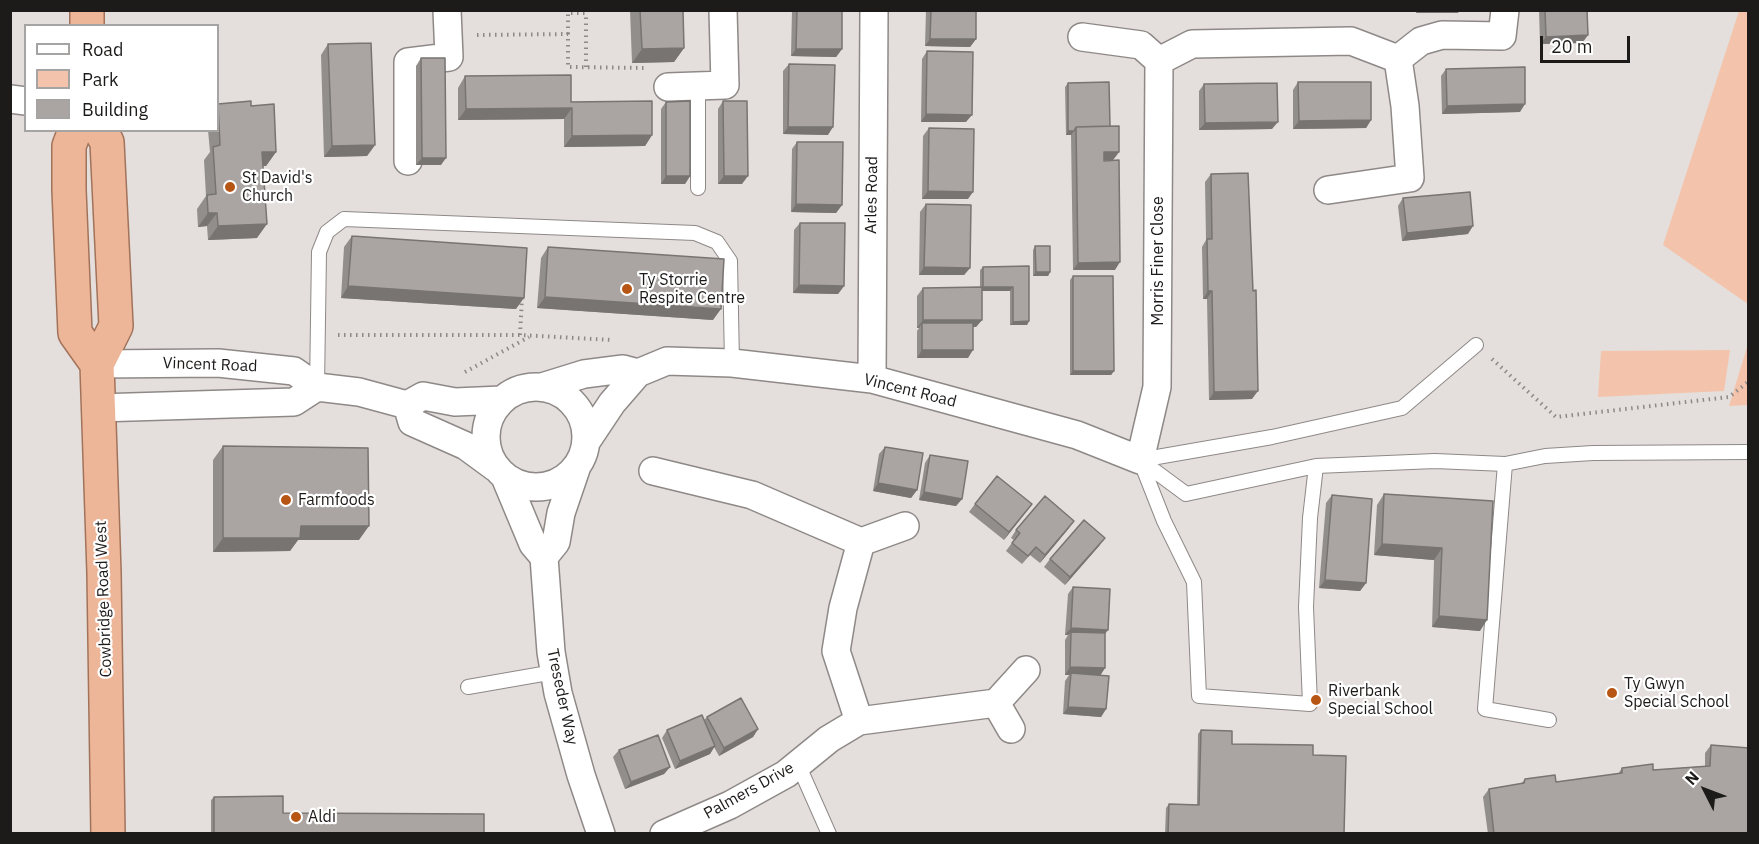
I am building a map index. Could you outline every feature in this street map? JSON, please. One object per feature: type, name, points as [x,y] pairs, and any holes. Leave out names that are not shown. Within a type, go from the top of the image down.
[{"type":"highway","points":[[74,132],[69,146],[69,190],[75,333],[97,364]]},
{"type":"highway","name":"Cowbridge Road West","points":[[101,132],[107,142],[116,326],[97,364],[107,677],[108,834]]},
{"type":"street","points":[[668,87],[725,85],[723,10]]},
{"type":"street","name":"Arles Road","points":[[872,379],[874,10]]},
{"type":"street","points":[[1398,59],[1422,41],[1442,35],[1502,36],[1505,10]]},
{"type":"street","points":[[408,161],[408,62],[449,57],[447,23]]},
{"type":"street","points":[[1082,37],[1141,45],[1160,61],[1192,44],[1351,41],[1398,59]]},
{"type":"street","points":[[1328,190],[1410,177],[1405,106],[1398,59]]},
{"type":"street","name":"Morris Finer Close","points":[[1140,460],[1157,387],[1160,61]]},
{"type":"street","name":"Vincent Road","points":[[407,405],[412,422],[466,446],[519,485],[535,488],[551,485],[566,478],[612,403],[638,374],[667,361],[732,363],[872,379],[1077,435],[1140,460]]},
{"type":"street","name":"Vincent Road","points":[[97,364],[218,363],[294,370],[317,387],[359,392],[407,405],[423,396],[455,402],[502,400],[518,390],[542,387],[584,374],[623,369],[638,374]]},
{"type":"street","points":[[98,408],[294,402],[317,387]]},
{"type":"street","points":[[542,387],[557,391],[570,400],[580,412],[585,427],[582,454],[561,513],[556,542],[544,557]]},
{"type":"street","points":[[500,472],[489,456],[486,428],[491,415],[502,400]]},
{"type":"street","points":[[653,471],[752,495],[861,542],[905,526]]},
{"type":"street","name":"Treseder Way","points":[[500,472],[533,544],[544,557],[554,672],[569,734],[601,834]]},
{"type":"street","points":[[859,721],[836,651],[843,608],[861,542]]},
{"type":"street","points":[[1011,729],[996,703],[1026,670]]},
{"type":"street","name":"Palmers Drive","points":[[664,834],[730,805],[786,774],[830,739],[859,721],[996,703]]},
{"type":"lane","points":[[698,86],[698,188]]},
{"type":"lane","points":[[317,387],[319,252],[327,232],[344,219],[695,233],[717,242],[730,261],[732,363]]},
{"type":"lane","points":[[1140,460],[1272,437],[1402,408],[1476,345]]},
{"type":"lane","points":[[1140,460],[1186,494],[1316,465],[1436,461],[1505,464],[1545,456],[1593,453],[1749,452]]},
{"type":"lane","points":[[1140,460],[1164,521],[1194,582],[1199,696],[1310,704],[1306,607],[1310,518],[1316,465]]},
{"type":"lane","points":[[1505,464],[1485,709],[1549,720]]},
{"type":"lane","points":[[468,687],[554,672]]},
{"type":"lane","points":[[798,764],[829,834]]},
{"type":"path","points":[[586,68],[586,12],[568,13],[568,67],[586,68],[652,68],[668,87]]},
{"type":"path","points":[[447,23],[568,34]]},
{"type":"path","points":[[520,335],[522,291]]},
{"type":"path","points":[[319,336],[520,335],[623,340]]},
{"type":"path","points":[[455,402],[459,375],[531,336]]},
{"type":"path","points":[[1476,345],[1556,417],[1729,397],[1749,382]]},
{"type":"green space","points":[[1739,11],[1748,11],[1748,304],[1663,245]]},
{"type":"green space","points":[[1748,344],[1748,405],[1729,406]]},
{"type":"green space","points":[[1730,350],[1724,391],[1598,397],[1601,351]]},
{"type":"building","points":[[640,10],[683,10],[684,48],[642,49]]},
{"type":"building","points":[[797,10],[842,10],[842,49],[796,49]]},
{"type":"building","points":[[931,10],[976,10],[976,39],[930,39]]},
{"type":"building","points":[[1545,10],[1587,10],[1588,35],[1546,37]]},
{"type":"building","points":[[371,43],[375,145],[332,146],[328,44]]},
{"type":"building","points":[[927,51],[973,52],[972,115],[926,114]]},
{"type":"building","points":[[421,58],[445,58],[446,158],[422,158]]},
{"type":"building","points":[[789,64],[835,65],[833,127],[788,127]]},
{"type":"building","points":[[1525,67],[1525,104],[1447,106],[1446,69]]},
{"type":"building","points":[[571,75],[571,102],[652,101],[652,135],[572,136],[572,108],[466,109],[465,76]]},
{"type":"building","points":[[1109,82],[1110,126],[1076,127],[1074,131],[1068,131],[1068,83]]},
{"type":"building","points":[[1298,82],[1371,82],[1371,120],[1299,121]]},
{"type":"building","points":[[1277,83],[1278,122],[1205,123],[1204,84]]},
{"type":"building","name":"St David's Church","points":[[251,101],[251,106],[274,104],[276,152],[262,152],[267,224],[218,226],[217,213],[208,213],[207,195],[216,194],[213,147],[220,145],[219,104]]},
{"type":"building","points":[[690,101],[690,176],[666,176],[666,102]]},
{"type":"building","points":[[723,101],[747,101],[748,176],[724,176]]},
{"type":"building","points":[[1119,126],[1119,152],[1104,152],[1104,161],[1119,160],[1120,262],[1078,263],[1076,127]]},
{"type":"building","points":[[929,128],[974,129],[973,192],[928,191]]},
{"type":"building","points":[[797,142],[843,142],[842,205],[796,204]]},
{"type":"building","points":[[1248,173],[1253,291],[1256,290],[1258,391],[1214,392],[1212,291],[1208,291],[1207,239],[1212,239],[1211,174]]},
{"type":"building","points":[[1470,192],[1473,226],[1407,233],[1403,198]]},
{"type":"building","points":[[926,204],[971,205],[970,268],[924,267]]},
{"type":"building","points":[[800,223],[845,223],[844,286],[799,285]]},
{"type":"building","points":[[352,236],[527,248],[524,298],[348,286]]},
{"type":"building","points":[[1035,246],[1050,246],[1050,272],[1036,272]]},
{"type":"building","name":"Ty Storrie Respite Centre","points":[[548,247],[724,259],[721,309],[545,297]]},
{"type":"building","points":[[1029,266],[1029,321],[1013,322],[1013,287],[983,287],[983,267]]},
{"type":"building","points":[[1073,276],[1113,276],[1114,371],[1073,371]]},
{"type":"building","points":[[982,287],[982,320],[923,320],[923,288]]},
{"type":"building","points":[[922,323],[973,323],[973,350],[922,350]]},
{"type":"building","name":"Farmfoods","points":[[223,446],[368,448],[369,526],[301,526],[300,538],[223,538]]},
{"type":"building","points":[[885,447],[923,453],[917,490],[878,483]]},
{"type":"building","points":[[930,455],[968,461],[962,499],[924,492]]},
{"type":"building","points":[[997,476],[1032,504],[1009,532],[975,504]]},
{"type":"building","points":[[1384,494],[1493,501],[1487,620],[1439,616],[1442,548],[1382,544]]},
{"type":"building","points":[[1332,495],[1372,499],[1366,583],[1325,580]]},
{"type":"building","points":[[1045,496],[1074,521],[1045,555],[1036,547],[1028,556],[1012,543],[1020,533],[1016,530]]},
{"type":"building","points":[[1084,520],[1105,538],[1070,577],[1050,559]]},
{"type":"building","points":[[1073,587],[1110,589],[1108,630],[1071,628]]},
{"type":"building","points":[[1071,632],[1105,633],[1105,668],[1070,667]]},
{"type":"building","points":[[1071,673],[1109,676],[1106,709],[1068,707]]},
{"type":"building","points":[[741,698],[758,729],[724,748],[707,717]]},
{"type":"building","points":[[702,715],[715,746],[680,761],[667,730]]},
{"type":"building","points":[[1201,730],[1232,731],[1232,744],[1313,745],[1313,755],[1346,756],[1344,834],[1168,834],[1169,804],[1199,805]]},
{"type":"building","points":[[658,735],[670,767],[631,782],[619,750]]},
{"type":"building","points":[[1711,745],[1749,748],[1749,834],[1494,834],[1489,789],[1524,783],[1525,779],[1555,775],[1556,782],[1622,773],[1622,768],[1653,764],[1653,770],[1710,766]]},
{"type":"building","name":"Aldi","points":[[283,796],[283,813],[484,814],[484,834],[214,834],[214,797]]},
{"type":"place","name":"St David's Church","points":[[230,187]]},
{"type":"place","name":"Ty Storrie Respite Centre","points":[[627,289]]},
{"type":"place","name":"Farmfoods","points":[[286,500]]},
{"type":"place","name":"Ty Gwyn Special School","points":[[1612,693]]},
{"type":"place","name":"Riverbank Special School","points":[[1316,700]]},
{"type":"place","name":"Aldi","points":[[296,817]]}]
